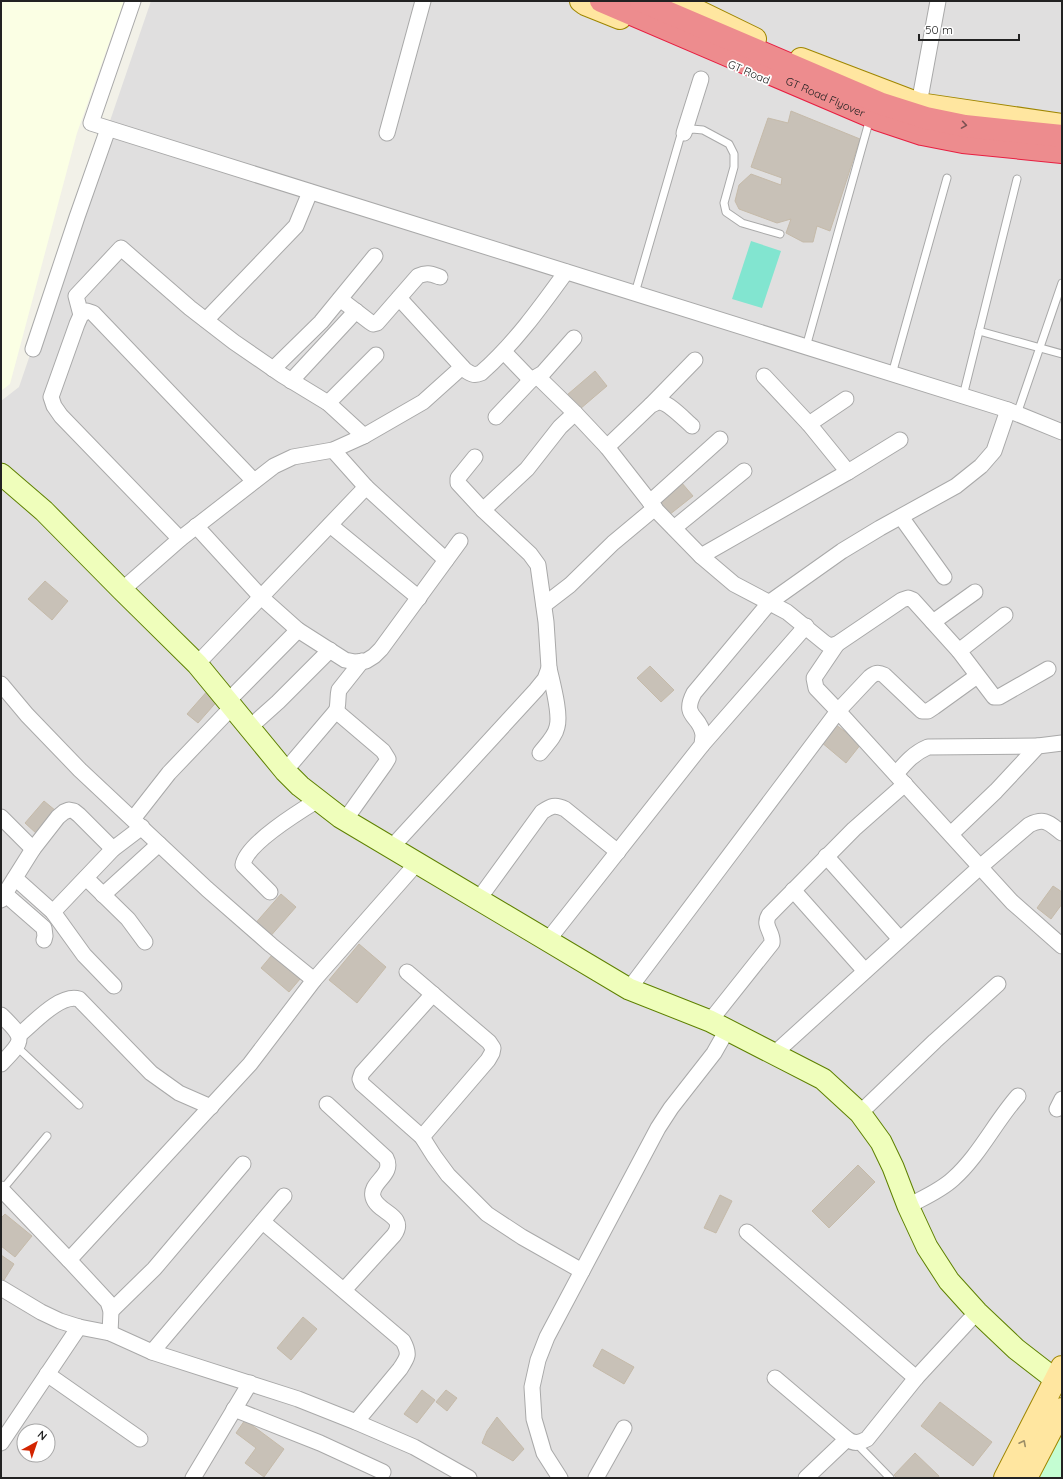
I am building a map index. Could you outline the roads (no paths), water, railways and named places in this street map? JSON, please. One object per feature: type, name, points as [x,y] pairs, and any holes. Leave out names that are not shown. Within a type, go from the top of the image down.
[{"type":"highway","name":"GT Road Flyover","points":[[601,1],[877,119],[922,134],[963,142],[1062,152]]},
{"type":"highway","name":"GT Road Flyover","points":[[641,1],[882,104],[919,116],[965,126],[1062,136]]},
{"type":"main road","name":"GT Road","points":[[581,1],[585,4],[869,122],[918,139],[965,148],[1062,158]]},
{"type":"main road","points":[[677,1],[768,46],[919,104],[1062,124]]},
{"type":"main road","points":[[1005,1478],[1059,1373]]},
{"type":"main road","points":[[1026,1478],[1062,1409]]},
{"type":"street","points":[[133,1],[91,123],[963,396],[1012,412],[1062,432]]},
{"type":"street","points":[[387,133],[423,1]]},
{"type":"street","points":[[919,104],[938,1]]},
{"type":"street","points":[[684,133],[701,79]]},
{"type":"street","points":[[33,349],[74,224],[108,129]]},
{"type":"street","points":[[206,320],[296,226],[310,192]]},
{"type":"street","points":[[180,539],[61,416],[54,406],[51,397],[81,314],[76,296],[121,248],[234,342],[291,381],[328,403],[364,436]]},
{"type":"street","points":[[273,369],[321,322],[376,256]]},
{"type":"street","points":[[399,298],[462,367],[471,374],[476,375],[481,373],[504,352],[538,311],[566,272]]},
{"type":"street","points":[[340,299],[373,324],[377,323],[418,276],[424,273],[429,273],[440,277]]},
{"type":"street","points":[[81,314],[87,311],[93,313],[254,482]]},
{"type":"street","points":[[291,381],[356,311]]},
{"type":"street","points":[[496,417],[574,338]]},
{"type":"street","points":[[504,352],[575,413],[607,447],[652,505],[701,556],[734,584],[787,612],[830,646],[837,644],[902,600],[908,598],[913,600],[934,622],[994,697],[999,697],[1048,669]]},
{"type":"street","points":[[328,403],[376,355]]},
{"type":"street","points":[[607,447],[651,406],[695,360]]},
{"type":"street","points":[[122,590],[180,539],[274,466],[293,457],[333,450],[364,436],[423,402],[462,367]]},
{"type":"street","points":[[764,376],[809,424],[848,472]]},
{"type":"street","points":[[809,424],[846,399]]},
{"type":"street","points":[[651,406],[658,402],[663,403],[692,426]]},
{"type":"street","points":[[702,745],[703,735],[699,725],[690,712],[689,702],[694,693],[770,602],[842,551],[956,486],[981,466],[994,451],[1012,412]]},
{"type":"street","points":[[483,510],[527,469],[560,427],[575,413]]},
{"type":"street","points":[[544,605],[570,585],[720,439]]},
{"type":"street","points":[[701,556],[848,472],[900,440]]},
{"type":"street","points":[[333,450],[366,487],[446,560]]},
{"type":"street","points":[[475,457],[458,478],[458,483],[483,510],[530,554],[538,565],[544,605],[549,668],[558,718],[558,727],[553,737],[540,752]]},
{"type":"street","points":[[674,528],[744,471]]},
{"type":"street","points":[[1,474],[44,511],[197,664],[285,772],[300,786],[345,820],[628,989],[718,1025],[823,1079],[860,1113],[880,1142],[893,1167],[908,1206],[927,1247],[949,1281],[977,1312],[1016,1349],[1059,1373]]},
{"type":"street","points":[[197,664],[366,487]]},
{"type":"street","points":[[901,517],[944,577]]},
{"type":"street","points":[[330,525],[419,598]]},
{"type":"street","points":[[196,526],[261,597],[298,630],[345,660],[356,662],[366,661],[381,649],[460,540]]},
{"type":"street","points":[[934,622],[974,592]]},
{"type":"street","points":[[958,651],[1005,615]]},
{"type":"street","points":[[548,940],[702,745],[806,626]]},
{"type":"street","points":[[53,912],[137,823],[169,773],[230,703],[298,630]]},
{"type":"street","points":[[837,644],[814,678],[816,688],[901,779],[1012,902],[1062,946]]},
{"type":"street","points":[[249,728],[278,702],[330,650]]},
{"type":"street","points":[[285,772],[336,712],[339,690],[362,661]]},
{"type":"street","points":[[391,848],[536,690],[545,679],[549,668]]},
{"type":"street","points":[[628,989],[838,711],[870,677],[879,672],[922,710],[928,711],[977,676]]},
{"type":"street","points":[[1,684],[27,715],[80,770],[207,889],[259,935],[314,980]]},
{"type":"street","points":[[336,712],[383,751],[388,759],[345,820]]},
{"type":"street","points":[[560,1478],[544,1453],[534,1419],[532,1387],[538,1360],[547,1337],[662,1121],[714,1053],[718,1025],[772,943],[772,936],[768,930],[767,920],[793,890],[901,779],[909,758],[918,751],[928,747],[1038,746],[1062,743]]},
{"type":"street","points":[[950,834],[996,791],[1038,746]]},
{"type":"street","points":[[270,892],[247,870],[243,865],[244,860],[250,852],[276,828],[318,800]]},
{"type":"street","points":[[478,900],[542,812],[549,807],[555,806],[565,809],[618,852]]},
{"type":"street","points":[[44,940],[44,928],[3,897],[33,849],[58,817],[68,810],[79,814],[113,849]]},
{"type":"street","points":[[1,817],[33,849]]},
{"type":"street","points":[[775,1053],[864,971],[1029,825],[1036,821],[1044,820],[1062,833]]},
{"type":"street","points":[[103,895],[159,844]]},
{"type":"street","points":[[826,856],[900,939]]},
{"type":"street","points":[[69,1260],[250,1064],[314,980],[417,863]]},
{"type":"street","points":[[15,878],[53,912],[84,955],[114,986]]},
{"type":"street","points":[[86,878],[128,919],[145,942]]},
{"type":"street","points":[[793,890],[864,971]]},
{"type":"street","points":[[407,972],[489,1042],[493,1048],[488,1060],[422,1137]]},
{"type":"street","points":[[860,1113],[998,984]]},
{"type":"street","points":[[433,994],[362,1073],[360,1079],[362,1084],[422,1137],[448,1175],[486,1214],[522,1237],[582,1271]]},
{"type":"street","points":[[1,1064],[18,1041],[56,1004],[74,998],[79,999],[151,1073],[179,1093],[211,1107]]},
{"type":"street","points":[[1,1015],[17,1031],[18,1041]]},
{"type":"street","points":[[908,1206],[940,1190],[953,1180],[966,1166],[1003,1114],[1018,1096]]},
{"type":"street","points":[[328,1104],[386,1158],[388,1168],[375,1186],[373,1197],[375,1201],[398,1224],[398,1229],[394,1235],[344,1290]]},
{"type":"street","points":[[111,1311],[154,1269],[243,1164]]},
{"type":"street","points":[[2,1189],[108,1302],[111,1311],[110,1333]]},
{"type":"street","points":[[152,1352],[284,1196]]},
{"type":"street","points":[[263,1222],[403,1341],[408,1350],[407,1360],[356,1422]]},
{"type":"street","points":[[747,1232],[916,1378]]},
{"type":"street","points":[[1,1288],[41,1312],[60,1321],[79,1327],[110,1333],[152,1352],[298,1399],[356,1422],[414,1447],[469,1478]]},
{"type":"street","points":[[806,1478],[851,1441],[867,1439],[916,1378],[977,1312]]},
{"type":"street","points":[[1,1443],[79,1327]]},
{"type":"street","points":[[47,1374],[140,1439]]},
{"type":"street","points":[[775,1378],[851,1441]]},
{"type":"street","points":[[193,1478],[250,1383]]},
{"type":"street","points":[[234,1409],[320,1443],[383,1472]]},
{"type":"street","points":[[596,1478],[624,1428]]},
{"type":"lane","points":[[806,347],[869,122]]},
{"type":"lane","points":[[635,293],[680,138],[684,133],[692,129],[703,130],[729,144],[734,154],[734,167],[724,203],[726,212],[742,223],[780,234]]},
{"type":"lane","points":[[892,374],[947,178]]},
{"type":"lane","points":[[963,396],[1017,179]]},
{"type":"lane","points":[[1012,412],[1040,347],[1061,292],[1062,283]]},
{"type":"lane","points":[[979,331],[1062,354]]},
{"type":"lane","points":[[18,1041],[80,1105]]},
{"type":"lane","points":[[2,1189],[47,1136]]},
{"type":"lane","points":[[851,1441],[890,1478]]}]
